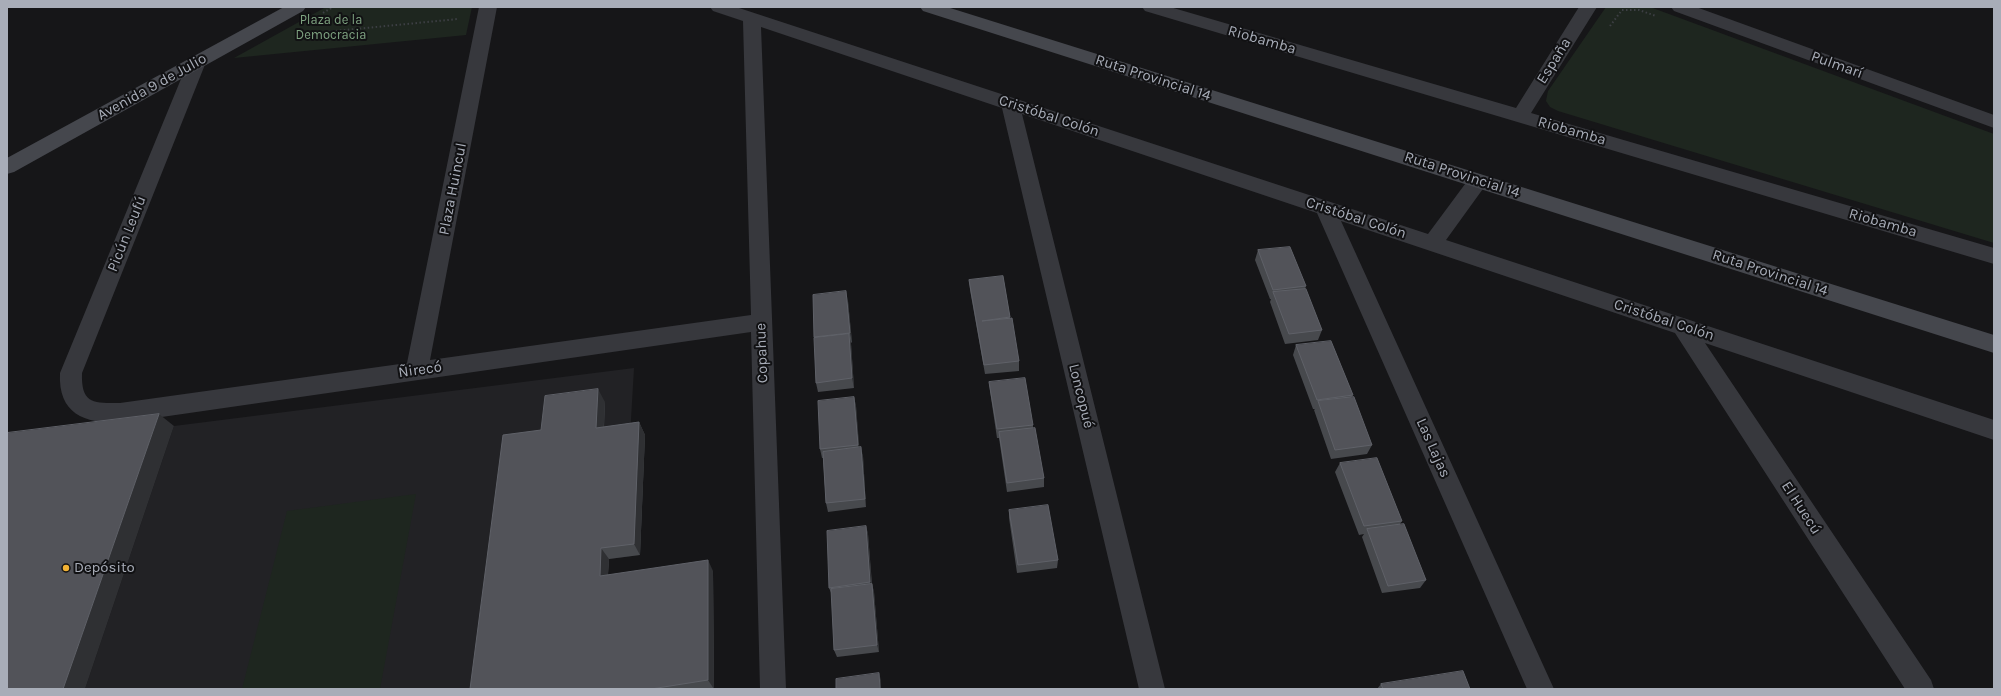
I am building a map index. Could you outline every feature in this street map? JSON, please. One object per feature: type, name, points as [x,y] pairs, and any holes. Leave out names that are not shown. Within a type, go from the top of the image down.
[{"type":"main road","name":"Avenida 9 de Julio","points":[[7,168],[297,7]]},
{"type":"main road","name":"Ruta Provincial 14","points":[[929,7],[1994,344]]},
{"type":"street","name":"Plaza Huincul","points":[[418,371],[488,7]]},
{"type":"street","name":"Cristóbal Colón","points":[[719,7],[1994,430]]},
{"type":"street","name":"Riobamba","points":[[1151,7],[1994,256]]},
{"type":"street","name":"España","points":[[1520,116],[1588,7]]},
{"type":"street","name":"Pulmarí","points":[[1680,7],[1994,122]]},
{"type":"street","name":"Copahue","points":[[752,18],[774,689]]},
{"type":"street","name":"Picún Leufú","points":[[79,406],[72,397],[69,386],[71,373],[197,62]]},
{"type":"street","name":"Loncopué","points":[[1010,103],[1152,689]]},
{"type":"street","points":[[1432,244],[1478,181]]},
{"type":"street","name":"Las Lajas","points":[[1324,208],[1541,689]]},
{"type":"street","name":"Ñirecó","points":[[79,406],[90,411],[104,414],[120,413],[761,322]]},
{"type":"street","name":"El Huecú","points":[[1682,326],[1921,689]]},
{"type":"path","points":[[1608,28],[1622,10],[1638,10],[1661,18]]},
{"type":"path","points":[[302,34],[464,19]]},
{"type":"shaded area","points":[[634,368],[630,436],[645,435],[640,555],[609,559],[607,586],[713,571],[714,689],[85,689],[174,426]]},
{"type":"green space","name":"Plaza de la Democracia","points":[[326,7],[472,7],[466,35],[234,58]]},
{"type":"green space","points":[[1606,7],[1650,7],[1994,134],[1994,243],[1558,111],[1550,107],[1546,101],[1548,91]]},
{"type":"green space","points":[[416,494],[380,689],[242,689],[287,511]]},
{"type":"building","points":[[1290,247],[1306,286],[1273,290],[1258,250]]},
{"type":"building","points":[[1003,276],[1010,317],[982,321],[1012,318],[1019,361],[984,365],[969,280]]},
{"type":"building","points":[[1306,289],[1322,330],[1289,334],[1273,292]]},
{"type":"building","points":[[846,291],[850,333],[814,337],[813,295]]},
{"type":"building","points":[[849,334],[852,378],[816,383],[814,338]]},
{"type":"building","points":[[1331,341],[1353,395],[1317,400],[1296,345]]},
{"type":"building","points":[[1025,378],[1033,425],[997,429],[989,382]]},
{"type":"building","points":[[598,389],[596,428],[639,422],[634,544],[601,548],[600,576],[708,560],[708,680],[651,689],[470,689],[503,435],[541,430],[545,396]]},
{"type":"building","points":[[854,397],[858,445],[820,449],[818,401]]},
{"type":"building","points":[[1354,397],[1372,445],[1335,450],[1318,401]]},
{"type":"building","name":"Depósito","points":[[159,414],[63,689],[7,689],[7,433]]},
{"type":"building","points":[[1035,428],[1044,478],[1007,483],[999,432]]},
{"type":"building","points":[[861,447],[865,499],[826,503],[823,452]]},
{"type":"building","points":[[1377,458],[1402,521],[1364,526],[1340,463]]},
{"type":"building","points":[[1048,505],[1058,560],[1018,565],[1009,510]]},
{"type":"building","points":[[1404,524],[1426,580],[1388,586],[1367,529]]},
{"type":"building","points":[[866,526],[870,582],[829,588],[827,531]]},
{"type":"building","points":[[872,584],[877,645],[834,650],[831,589]]},
{"type":"building","points":[[1463,671],[1470,689],[1383,689],[1381,684]]},
{"type":"building","points":[[879,673],[880,689],[836,689],[836,679]]},
{"type":"place","name":"Depósito","points":[[66,568]]}]
